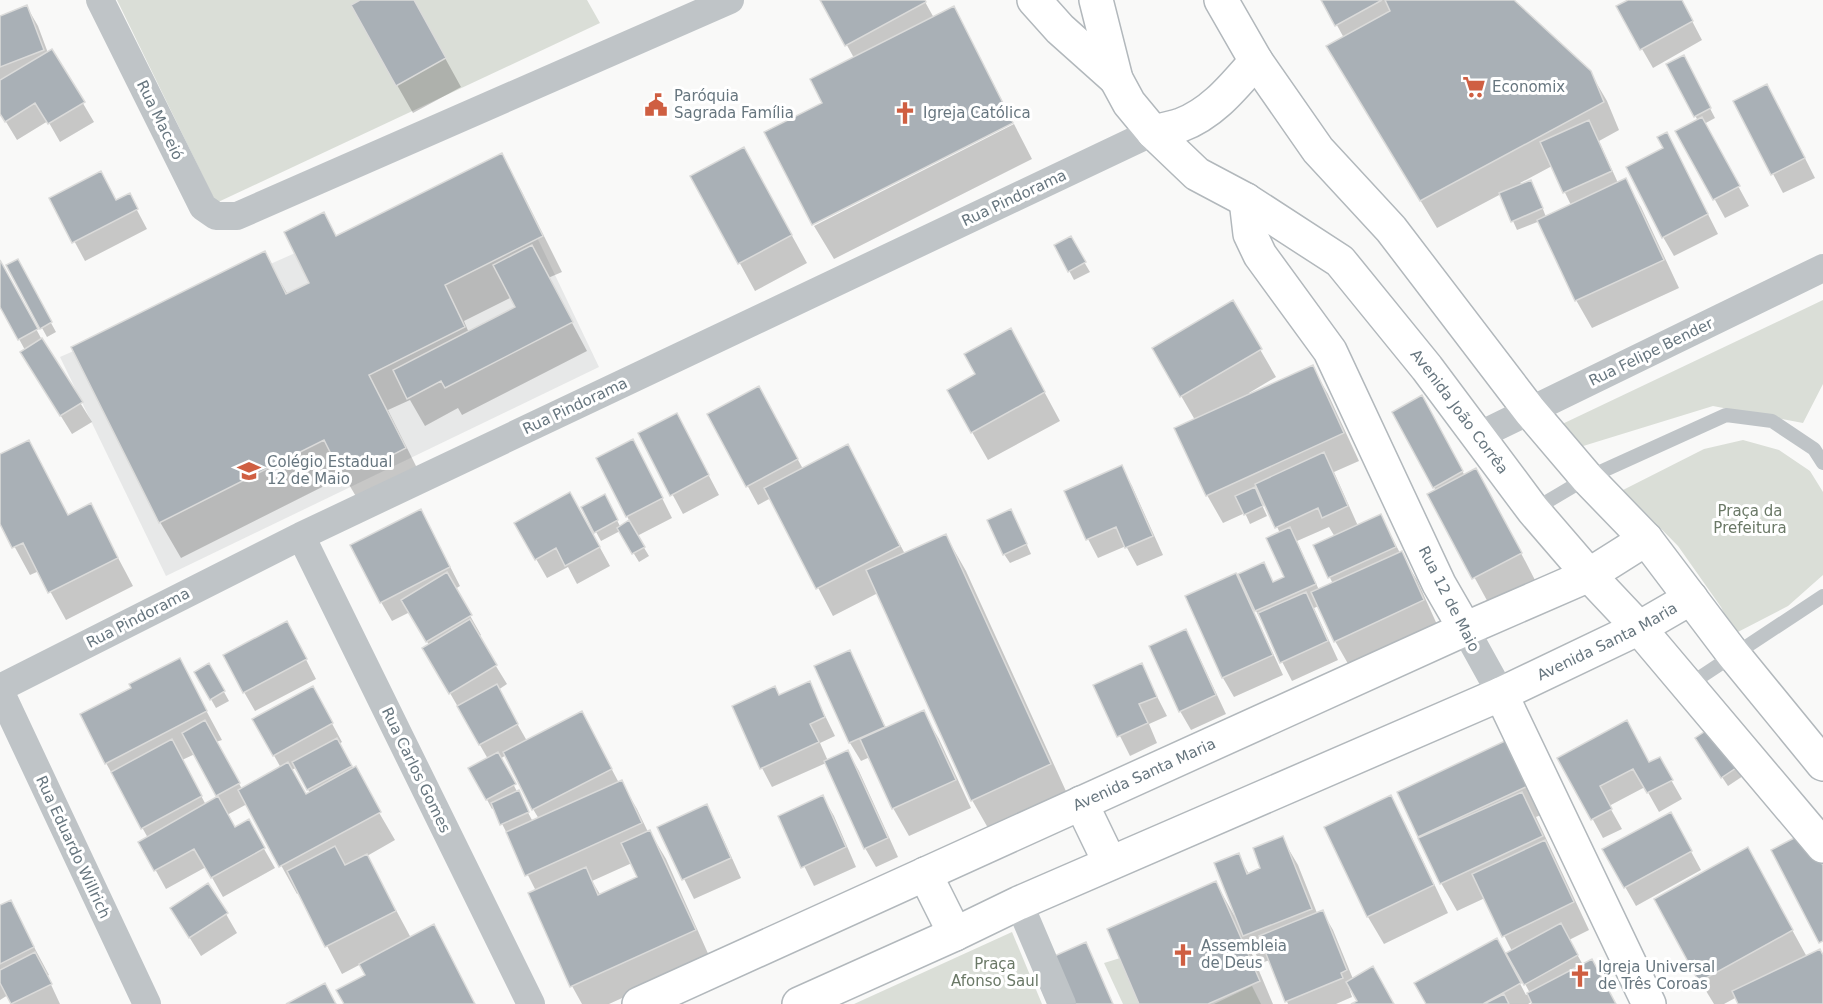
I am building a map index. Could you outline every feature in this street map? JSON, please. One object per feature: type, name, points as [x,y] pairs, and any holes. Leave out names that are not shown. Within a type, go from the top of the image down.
[{"type":"main road","points":[[1034,0],[1060,29],[1116,79]]},
{"type":"main road","name":"Avenida João Corrêa","points":[[1096,0],[1116,79],[1129,103],[1153,132],[1197,174],[1246,200],[1340,261],[1478,436],[1533,510],[1639,628],[1823,846]]},
{"type":"main road","points":[[1221,0],[1257,61],[1318,150],[1390,229],[1530,411],[1587,478],[1646,539],[1733,654],[1823,764]]},
{"type":"main road","points":[[1153,132],[1181,125],[1201,115],[1220,101],[1257,61]]},
{"type":"main road","name":"Rua 12 de Maio","points":[[1246,200],[1250,234],[1260,255],[1330,351],[1439,584],[1465,629]]},
{"type":"main road","name":"Avenida Santa Maria","points":[[639,1004],[1465,629],[1589,575],[1646,539]]},
{"type":"main road","name":"Avenida Santa Maria","points":[[798,1004],[1019,903],[1501,694],[1639,628],[1691,598]]},
{"type":"main road","name":"Rua 12 de Maio","points":[[1501,694],[1649,1004]]},
{"type":"main road","points":[[1081,803],[1110,863]]},
{"type":"main road","points":[[926,874],[955,934]]},
{"type":"street","name":"Rua Maceió","points":[[100,0],[203,207],[216,216],[237,216],[730,0]]},
{"type":"street","name":"Rua Pindorama","points":[[0,689],[301,536],[1153,132]]},
{"type":"street","name":"Rua Felipe Bender","points":[[1478,436],[1823,268]]},
{"type":"street","name":"Rua Carlos Gomes","points":[[301,536],[531,1004]]},
{"type":"street","name":"Rua 12 de Maio","points":[[1465,629],[1501,694]]},
{"type":"street","name":"Rua Eduardo Willrich","points":[[0,689],[147,1004]]},
{"type":"street","points":[[1019,903],[1062,1004]]},
{"type":"lane","points":[[1533,510],[1587,478],[1726,415],[1772,422],[1814,449],[1823,463]]},
{"type":"lane","points":[[1687,686],[1823,596]]},
{"type":"shaded area","name":"Colégio Estadual 12 de Maio","points":[[501,162],[599,367],[166,576],[60,357]]},
{"type":"green space","points":[[117,0],[587,0],[600,23],[216,203]]},
{"type":"green space","points":[[1823,300],[1823,384],[1803,423],[1713,406],[1567,451],[1558,426]]},
{"type":"green space","name":"Praça da Prefeitura","points":[[1743,440],[1779,450],[1810,471],[1823,492],[1823,575],[1788,606],[1734,634],[1721,607],[1678,546],[1623,490],[1704,449]]},
{"type":"green space","name":"Praça Afonso Saul","points":[[1012,932],[1042,1004],[854,1004]]},
{"type":"green space","points":[[1130,955],[1154,1004],[1123,1004],[1104,963]]},
{"type":"green space","points":[[1252,986],[1261,1004],[1214,1004]]},
{"type":"building","points":[[360,0],[414,0],[446,58],[396,86],[351,5]]},
{"type":"building","points":[[820,0],[925,0],[926,2],[845,46]]},
{"type":"building","points":[[1321,0],[1382,0],[1335,26]]},
{"type":"building","name":"Economix","points":[[1385,0],[1514,0],[1591,71],[1604,102],[1420,201],[1326,46],[1390,11]]},
{"type":"building","points":[[1628,0],[1682,0],[1693,21],[1640,50],[1616,6]]},
{"type":"building","points":[[27,5],[44,50],[0,67],[0,16]]},
{"type":"building","name":"Igreja Católica","points":[[954,6],[1013,123],[812,225],[764,132],[822,103],[810,79]]},
{"type":"building","points":[[52,49],[85,102],[48,124],[35,103],[5,122],[0,114],[0,80]]},
{"type":"building","points":[[1684,55],[1711,108],[1694,117],[1666,64]]},
{"type":"building","points":[[1767,84],[1805,158],[1771,175],[1733,101]]},
{"type":"building","points":[[1702,117],[1740,186],[1713,200],[1675,131]]},
{"type":"building","points":[[1589,120],[1612,171],[1563,193],[1540,142]]},
{"type":"building","points":[[1667,132],[1708,214],[1662,238],[1626,167],[1663,148],[1657,137]]},
{"type":"building","points":[[744,147],[792,235],[738,264],[690,176]]},
{"type":"building","name":"Colégio Estadual 12 de Maio","points":[[502,153],[543,236],[445,285],[465,327],[369,375],[406,448],[373,465],[368,455],[339,470],[324,440],[159,523],[71,347],[265,251],[286,294],[309,283],[284,232],[324,212],[336,236]]},
{"type":"building","points":[[101,171],[116,200],[130,193],[138,209],[72,243],[49,198]]},
{"type":"building","points":[[1626,178],[1664,260],[1575,301],[1537,220]]},
{"type":"building","points":[[1531,180],[1543,208],[1511,222],[1499,193]]},
{"type":"building","points":[[1071,236],[1086,262],[1068,272],[1054,245]]},
{"type":"building","points":[[532,245],[573,322],[445,388],[441,381],[407,399],[393,370],[515,307],[493,265]]},
{"type":"building","points":[[18,259],[52,322],[40,329],[6,265]]},
{"type":"building","points":[[0,260],[38,329],[18,340],[0,307]]},
{"type":"building","points":[[1233,300],[1262,349],[1180,397],[1152,348]]},
{"type":"building","points":[[1011,328],[1045,392],[971,433],[947,390],[975,374],[964,354]]},
{"type":"building","points":[[42,338],[83,402],[60,416],[20,352]]},
{"type":"building","points":[[1313,365],[1344,433],[1206,496],[1174,428]]},
{"type":"building","points":[[759,386],[798,459],[746,487],[707,414]]},
{"type":"building","points":[[1422,395],[1463,471],[1433,488],[1392,412]]},
{"type":"building","points":[[677,413],[709,475],[670,496],[638,433]]},
{"type":"building","points":[[633,439],[663,498],[626,517],[596,458]]},
{"type":"building","points":[[29,440],[68,515],[91,503],[118,558],[48,593],[23,543],[12,548],[0,524],[0,454]]},
{"type":"building","points":[[848,444],[900,546],[816,589],[764,488]]},
{"type":"building","points":[[1324,452],[1348,506],[1322,518],[1318,508],[1275,528],[1255,484]]},
{"type":"building","points":[[1122,465],[1153,536],[1125,548],[1116,527],[1086,540],[1064,491]]},
{"type":"building","points":[[1476,468],[1522,553],[1472,579],[1427,494]]},
{"type":"building","points":[[1255,487],[1263,506],[1244,515],[1235,496]]},
{"type":"building","points":[[570,492],[600,547],[565,566],[556,548],[535,560],[514,523]]},
{"type":"building","points":[[605,494],[618,520],[594,533],[581,507]]},
{"type":"building","points":[[421,509],[450,567],[380,603],[350,545]]},
{"type":"building","points":[[1011,509],[1027,544],[1003,555],[987,520]]},
{"type":"building","points":[[1381,514],[1396,547],[1328,578],[1313,545]]},
{"type":"building","points":[[629,520],[645,547],[632,554],[617,528]]},
{"type":"building","points":[[1290,527],[1316,584],[1255,611],[1238,574],[1264,562],[1273,582],[1284,577],[1266,538]]},
{"type":"building","points":[[946,534],[1051,764],[971,801],[866,570]]},
{"type":"building","points":[[1402,551],[1424,600],[1334,642],[1311,592]]},
{"type":"building","points":[[447,572],[472,615],[426,642],[401,600]]},
{"type":"building","points":[[1236,573],[1273,655],[1222,678],[1185,596]]},
{"type":"building","points":[[1306,592],[1328,641],[1280,663],[1258,613]]},
{"type":"building","points":[[470,619],[497,665],[449,694],[422,648]]},
{"type":"building","points":[[287,621],[307,659],[243,693],[223,655]]},
{"type":"building","points":[[1186,629],[1216,695],[1179,712],[1149,646]]},
{"type":"building","points":[[850,650],[885,727],[849,743],[814,666]]},
{"type":"building","points":[[180,658],[207,711],[105,764],[80,714],[131,688],[129,684]]},
{"type":"building","points":[[209,663],[225,691],[210,700],[194,672]]},
{"type":"building","points":[[1142,663],[1157,697],[1139,704],[1148,723],[1117,737],[1093,685]]},
{"type":"building","points":[[810,681],[825,717],[810,724],[819,742],[760,769],[732,706],[775,686],[779,695]]},
{"type":"building","points":[[497,684],[518,724],[479,745],[457,706]]},
{"type":"building","points":[[313,686],[333,723],[273,756],[252,719]]},
{"type":"building","points":[[924,710],[956,780],[892,809],[860,739]]},
{"type":"building","points":[[582,711],[612,769],[532,810],[503,752]]},
{"type":"building","points":[[205,720],[240,783],[216,796],[182,733]]},
{"type":"building","points":[[1627,720],[1649,762],[1660,757],[1673,780],[1647,793],[1633,769],[1600,786],[1612,809],[1591,820],[1557,758]]},
{"type":"building","points":[[1713,726],[1739,766],[1721,778],[1695,738]]},
{"type":"building","points":[[337,738],[352,766],[307,790],[292,762]]},
{"type":"building","points":[[172,739],[202,796],[141,829],[111,772]]},
{"type":"building","points":[[1507,740],[1528,786],[1418,837],[1397,792]]},
{"type":"building","points":[[848,750],[888,838],[864,849],[824,761]]},
{"type":"building","points":[[498,752],[516,784],[486,800],[468,768]]},
{"type":"building","points":[[288,762],[306,794],[356,766],[381,812],[279,867],[238,790]]},
{"type":"building","points":[[622,780],[642,823],[525,876],[506,832]]},
{"type":"building","points":[[519,790],[529,812],[500,825],[491,803]]},
{"type":"building","points":[[1522,792],[1543,836],[1440,884],[1418,838]]},
{"type":"building","points":[[823,795],[846,847],[801,868],[778,816]]},
{"type":"building","points":[[1391,795],[1434,885],[1367,917],[1324,827]]},
{"type":"building","points":[[218,796],[235,827],[249,819],[265,848],[211,878],[194,849],[154,871],[138,842]]},
{"type":"building","points":[[707,804],[731,858],[682,880],[657,827]]},
{"type":"building","points":[[1671,812],[1692,851],[1624,888],[1602,849]]},
{"type":"building","points":[[650,830],[696,930],[570,987],[528,893],[586,867],[598,895],[637,877],[621,843]]},
{"type":"building","points":[[1800,835],[1823,865],[1823,941],[1819,943],[1771,850]]},
{"type":"building","points":[[1283,836],[1312,909],[1243,936],[1214,863],[1239,853],[1247,874],[1260,868],[1253,848]]},
{"type":"building","points":[[1545,840],[1574,902],[1502,937],[1472,874]]},
{"type":"building","points":[[335,846],[345,865],[367,854],[396,911],[325,947],[287,871]]},
{"type":"building","points":[[1748,847],[1793,930],[1699,982],[1654,899]]},
{"type":"building","name":"Assembleia de Deus","points":[[1216,881],[1260,981],[1208,1004],[1139,1004],[1107,929]]},
{"type":"building","points":[[208,883],[228,913],[189,938],[170,908]]},
{"type":"building","points":[[11,900],[34,947],[0,964],[0,905]]},
{"type":"building","points":[[1323,910],[1347,970],[1341,973],[1343,978],[1285,1002],[1259,936]]},
{"type":"building","points":[[1561,923],[1578,955],[1524,985],[1506,953]]},
{"type":"building","points":[[434,924],[475,1004],[344,1004],[336,990],[365,975],[359,964]]},
{"type":"building","points":[[1497,938],[1521,983],[1483,1004],[1426,1004],[1414,983]]},
{"type":"building","points":[[1086,942],[1113,1004],[1048,1004],[1032,966]]},
{"type":"building","points":[[1820,949],[1823,955],[1823,1004],[1738,1004],[1732,991]]},
{"type":"building","points":[[35,952],[52,984],[11,1004],[0,983],[0,970]]},
{"type":"building","name":"Igreja Universal de Três Coroas","points":[[1592,959],[1616,1004],[1532,1004],[1527,993]]},
{"type":"building","points":[[1373,966],[1394,1004],[1351,1004],[1357,1001],[1346,982]]},
{"type":"building","points":[[325,983],[336,1004],[286,1004]]},
{"type":"building","points":[[1504,994],[1509,1004],[1484,1004]]},
{"type":"place","name":"Economix","points":[[1474,87]]},
{"type":"place","name":"Paróquia Sagrada Família","points":[[656,105]]},
{"type":"place","name":"Igreja Católica","points":[[905,113]]},
{"type":"place","name":"Colégio Estadual 12 de Maio","points":[[249,471]]},
{"type":"place","name":"Assembleia de Deus","points":[[1183,955]]},
{"type":"place","name":"Igreja Universal de Três Coroas","points":[[1580,976]]}]
